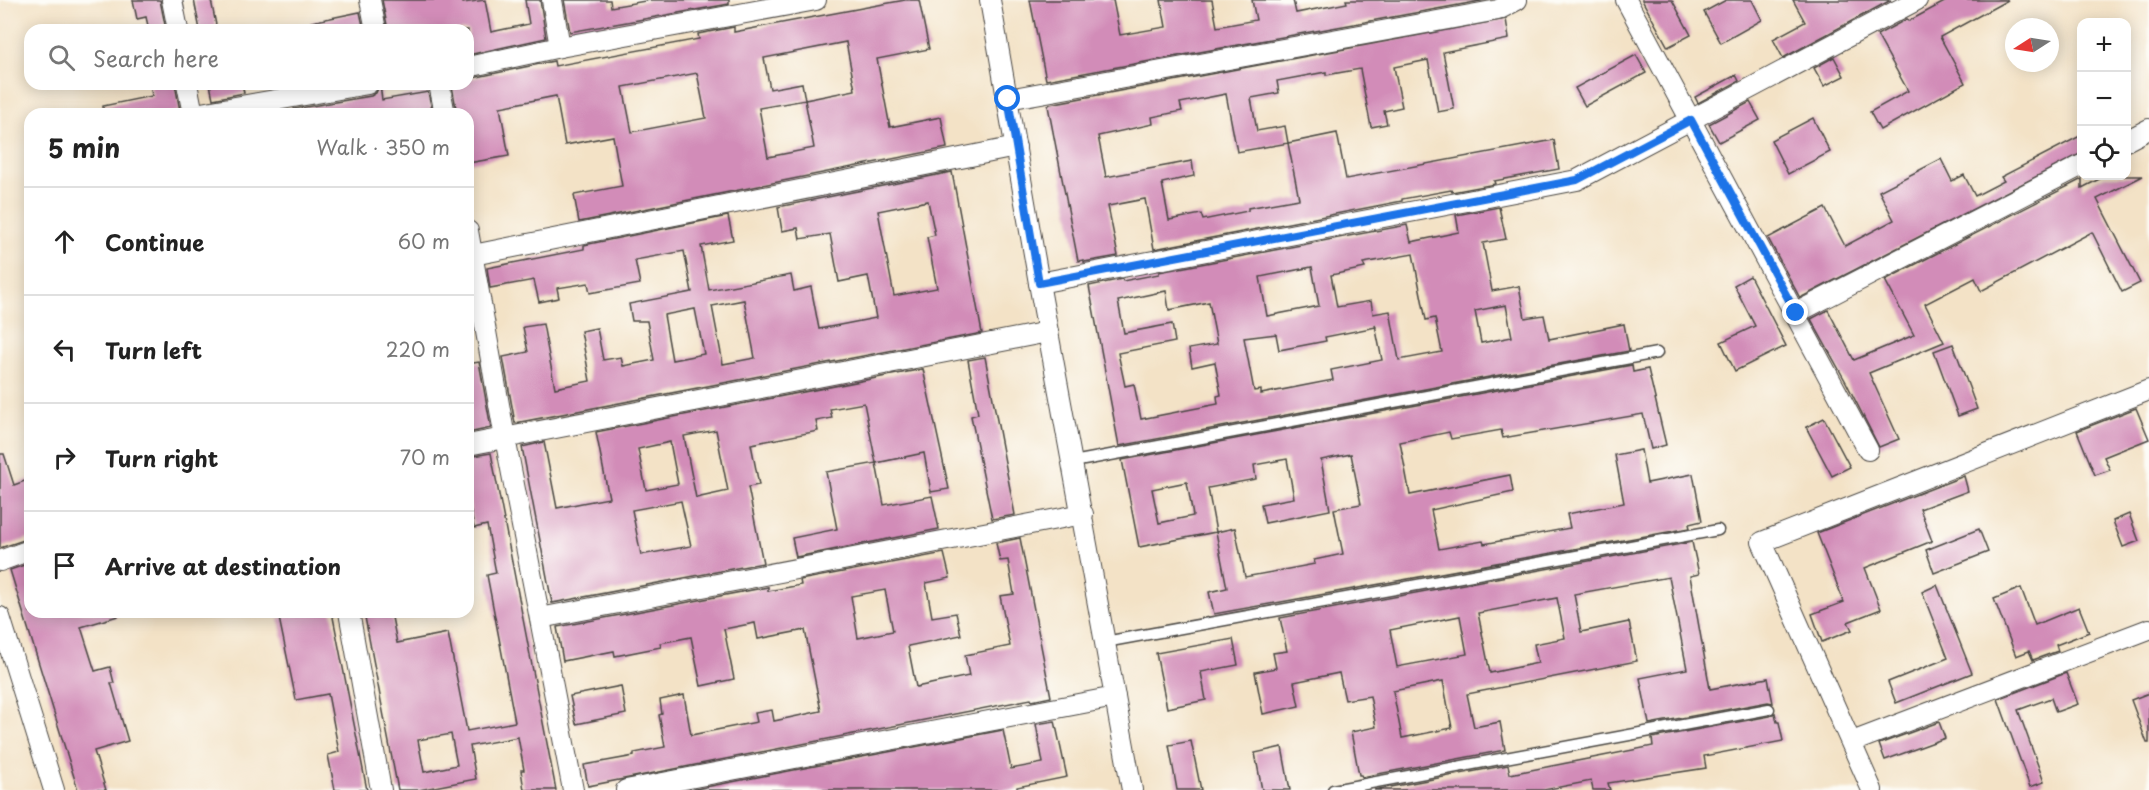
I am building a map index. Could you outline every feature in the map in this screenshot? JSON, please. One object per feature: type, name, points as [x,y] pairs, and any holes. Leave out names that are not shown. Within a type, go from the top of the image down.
[{"type":"street","points":[[172,0],[177,24]]},
{"type":"street","points":[[370,0],[375,24]]},
{"type":"street","points":[[552,0],[560,47]]},
{"type":"street","points":[[474,66],[750,6],[816,0]]},
{"type":"street","points":[[990,0],[1039,283],[1132,790]]},
{"type":"street","points":[[1008,99],[1498,10],[1517,0]]},
{"type":"street","points":[[1626,0],[1868,450]]},
{"type":"street","points":[[1039,283],[1577,180],[1917,0]]},
{"type":"street","points":[[188,90],[193,108]]},
{"type":"street","points":[[256,108],[340,90]]},
{"type":"street","points":[[440,90],[444,108]]},
{"type":"street","points":[[2131,139],[2148,133]]},
{"type":"street","points":[[474,255],[1016,147]]},
{"type":"street","points":[[1796,313],[2077,168]]},
{"type":"street","points":[[474,261],[505,438],[573,790]]},
{"type":"street","points":[[474,444],[1048,332]]},
{"type":"street","points":[[1872,790],[1762,542],[2149,390]]},
{"type":"street","points":[[540,618],[1083,514]]},
{"type":"street","points":[[0,561],[24,552]]},
{"type":"street","points":[[0,617],[54,790]]},
{"type":"street","points":[[350,618],[381,790]]},
{"type":"street","points":[[1852,742],[2149,629]]},
{"type":"street","points":[[626,790],[1115,697]]},
{"type":"lane","points":[[1073,462],[1657,352]]},
{"type":"lane","points":[[1105,642],[1718,530]]},
{"type":"lane","points":[[1334,790],[1769,709]]},
{"type":"building","points":[[133,0],[160,0],[165,24],[148,24],[146,17],[137,19]]},
{"type":"building","points":[[194,0],[211,0],[216,24],[199,24]]},
{"type":"building","points":[[382,0],[462,0],[463,3],[485,0],[491,32],[529,24],[525,0],[540,0],[546,38],[474,54],[474,24],[387,24]]},
{"type":"building","points":[[564,0],[610,0],[611,7],[651,0],[729,0],[729,4],[570,32]]},
{"type":"building","points":[[905,0],[919,0],[929,49],[877,59],[890,127],[941,117],[947,148],[579,222],[574,195],[622,186],[613,136],[565,145],[556,96],[500,107],[509,156],[474,162],[474,108],[456,108],[453,90],[474,90],[474,78],[554,61],[555,66],[699,39],[698,34],[734,27],[734,32]],"holes":[[[846,42],[855,90],[805,100],[802,83],[770,89],[764,58]],[[697,73],[706,118],[632,132],[623,87]],[[805,100],[814,148],[768,157],[759,108]]]},
{"type":"building","points":[[1030,0],[1113,0],[1120,35],[1166,27],[1161,0],[1212,0],[1217,27],[1256,20],[1252,0],[1293,0],[1296,13],[1347,3],[1346,0],[1486,0],[1046,80]]},
{"type":"building","points":[[1642,0],[1672,0],[1691,35],[1668,47]]},
{"type":"building","points":[[1726,0],[1752,0],[1762,20],[1721,43],[1704,12]]},
{"type":"building","points":[[1793,0],[1891,0],[1783,58],[1773,39],[1805,22]]},
{"type":"building","points":[[1948,0],[2008,0],[1940,37],[1965,83],[1880,130],[1870,112],[1908,91],[1877,35]]},
{"type":"building","points":[[360,12],[363,24],[311,24],[311,22]]},
{"type":"building","points":[[1506,19],[1509,39],[1443,52],[1454,109],[1438,112],[1428,60],[1394,67],[1402,107],[1384,111],[1387,124],[1371,127],[1360,69],[1326,75],[1326,72],[1277,81],[1279,93],[1251,98],[1257,131],[1285,126],[1288,143],[1337,133],[1346,179],[1554,140],[1559,169],[1494,181],[1495,184],[1402,199],[1402,201],[1154,249],[1145,199],[1108,206],[1118,256],[1084,262],[1084,260],[1078,261],[1048,106]],"holes":[[[1226,94],[1237,152],[1288,143],[1299,199],[1248,208],[1248,211],[1203,220],[1201,214],[1169,220],[1162,183],[1194,176],[1192,161],[1106,177],[1098,136],[1153,124],[1152,117],[1182,111],[1180,103]]]},
{"type":"building","points":[[1636,55],[1646,73],[1585,106],[1575,88]]},
{"type":"building","points":[[1834,57],[1844,76],[1824,86],[1814,68]]},
{"type":"building","points":[[1736,75],[1739,81],[1698,103],[1695,97]]},
{"type":"building","points":[[151,90],[176,90],[179,108],[103,108],[103,106],[152,96]]},
{"type":"building","points":[[211,90],[243,90],[244,93],[213,99]]},
{"type":"building","points":[[377,90],[381,90],[382,100],[428,92],[432,108],[300,108],[371,96]]},
{"type":"building","points":[[1750,102],[1760,120],[1719,142],[1709,124]]},
{"type":"building","points":[[1813,118],[1830,152],[1788,174],[1771,140]]},
{"type":"building","points":[[2077,138],[2077,156],[1800,298],[1768,238],[1825,208],[1845,246],[1894,220],[1879,191],[1941,159],[1952,181],[1964,175],[1975,196],[2004,181],[2001,177]]},
{"type":"building","points":[[952,172],[982,333],[515,423],[503,357],[528,352],[523,327],[543,324],[555,388],[590,381],[581,331],[597,328],[603,360],[621,357],[623,366],[654,360],[647,321],[632,321],[629,304],[692,292],[684,251],[635,260],[640,284],[590,293],[588,283],[557,288],[559,298],[539,302],[534,280],[490,288],[487,268],[584,249],[584,245],[728,216],[733,240],[701,246],[709,290],[791,275],[794,291],[811,287],[819,329],[876,318],[868,276],[839,282],[830,234],[800,239],[798,228],[782,231],[778,207]],"holes":[[[928,201],[935,235],[927,237],[937,288],[894,296],[878,211]],[[744,300],[755,358],[723,364],[712,306]],[[695,309],[704,354],[672,360],[664,315]]]},
{"type":"building","points":[[2131,176],[2143,176],[2097,199],[2140,283],[2122,292],[2092,232],[1981,291],[1975,278],[1925,304],[1944,342],[1869,373],[1899,439],[1879,447],[1811,319],[1828,310],[1854,360],[1914,335],[1885,280],[2080,180],[2082,180],[2082,188],[2097,180],[2131,180]]},
{"type":"building","points":[[1499,207],[1506,239],[1483,243],[1492,291],[1519,286],[1525,318],[1544,315],[1549,339],[1624,324],[1629,351],[1119,446],[1089,286],[1407,225],[1411,242],[1459,232],[1456,215]],"holes":[[[1413,254],[1426,320],[1435,318],[1442,352],[1399,360],[1390,311],[1373,314],[1371,301],[1337,307],[1331,275],[1365,268],[1363,263]],[[1312,267],[1319,306],[1267,316],[1260,277]],[[1166,291],[1169,310],[1209,302],[1217,344],[1189,349],[1192,367],[1215,362],[1221,395],[1217,396],[1218,404],[1141,419],[1134,384],[1125,386],[1118,353],[1175,342],[1172,324],[1124,333],[1118,301]],[[1506,305],[1512,337],[1481,343],[1475,311]],[[1375,327],[1382,360],[1331,370],[1333,380],[1261,394],[1261,390],[1254,391],[1244,338],[1276,334],[1279,350],[1326,341],[1325,337]]]},
{"type":"building","points":[[1750,276],[1786,346],[1735,371],[1721,342],[1755,326],[1734,285]]},
{"type":"building","points":[[1953,344],[1977,409],[1958,416],[1934,351]]},
{"type":"building","points":[[985,357],[1015,515],[992,519],[971,416],[978,414],[968,360]]},
{"type":"building","points":[[479,362],[491,428],[474,432],[474,363]]},
{"type":"building","points":[[1632,365],[1633,372],[1648,369],[1666,445],[1651,449],[1643,414],[1503,438],[1501,430],[1451,439],[1449,432],[1400,442],[1410,495],[1510,475],[1513,492],[1431,510],[1439,549],[1483,541],[1484,544],[1570,528],[1567,514],[1624,503],[1615,455],[1641,450],[1647,483],[1693,474],[1702,521],[1689,524],[1690,528],[1214,614],[1209,592],[1227,588],[1216,532],[1139,547],[1122,460]],"holes":[[[1351,454],[1361,504],[1334,509],[1343,554],[1314,560],[1315,564],[1245,577],[1235,528],[1216,532],[1208,488],[1256,479],[1254,465],[1287,459],[1294,498],[1261,504],[1265,523],[1330,510],[1321,460]],[[1187,482],[1193,516],[1159,523],[1152,489]]]},
{"type":"building","points":[[923,369],[949,489],[931,492],[924,453],[876,463],[864,403],[830,409],[832,418],[816,421],[818,431],[751,444],[759,485],[748,487],[763,563],[552,603],[522,447],[544,442],[557,508],[609,498],[596,432]],"holes":[[[716,430],[728,491],[696,498],[684,436]],[[670,442],[678,484],[646,490],[638,449]],[[681,501],[691,546],[641,555],[632,510]]]},
{"type":"building","points":[[2136,408],[2149,439],[2104,457],[2110,470],[2095,475],[2077,431]]},
{"type":"building","points":[[1824,418],[1850,467],[1832,476],[1806,427]]},
{"type":"building","points":[[491,453],[556,790],[524,790],[521,770],[524,770],[518,737],[470,746],[476,779],[419,790],[398,790],[365,618],[392,618],[397,643],[448,633],[467,731],[515,722],[487,575],[496,573],[487,525],[474,528],[474,456]],"holes":[[[451,734],[457,765],[424,772],[418,740]]]},
{"type":"building","points":[[0,454],[4,454],[14,485],[24,481],[24,540],[0,548]]},
{"type":"building","points":[[876,463],[884,505],[932,496],[939,529],[796,557],[792,538],[837,529],[826,472]]},
{"type":"building","points":[[1964,476],[1968,491],[1920,509],[1932,541],[1865,568],[1881,609],[1848,622],[1852,630],[1822,642],[1812,614],[1844,602],[1817,533]]},
{"type":"building","points":[[2129,514],[2139,541],[2123,547],[2113,521]]},
{"type":"building","points":[[1979,529],[1988,552],[1934,573],[1926,550]]},
{"type":"building","points":[[1020,538],[1051,697],[1032,701],[1031,699],[588,786],[584,765],[634,756],[634,753],[665,747],[659,715],[662,714],[660,700],[684,695],[691,735],[757,722],[755,713],[772,710],[774,721],[821,711],[805,630],[758,639],[755,623],[724,629],[734,679],[701,686],[691,637],[660,643],[661,647],[615,656],[614,651],[563,661],[557,627],[768,587],[768,591],[801,585],[800,580],[944,553],[950,578],[926,583],[932,617],[956,613],[961,635],[908,646],[916,687],[969,676],[965,655],[1010,646],[1000,596],[1014,594],[1008,560],[1000,561],[996,543]],"holes":[[[885,590],[893,631],[858,638],[851,596]]]},
{"type":"building","points":[[1692,542],[1699,574],[1690,576],[1710,689],[1768,678],[1773,703],[1768,702],[1649,724],[1640,678],[1687,669],[1669,577],[1574,594],[1581,632],[1629,622],[1637,661],[1467,694],[1474,727],[1500,722],[1505,750],[1362,777],[1359,775],[1351,732],[1376,727],[1370,696],[1345,700],[1339,673],[1294,682],[1299,706],[1263,714],[1255,672],[1276,668],[1273,653],[1287,651],[1280,618]],"holes":[[[1557,598],[1565,638],[1534,644],[1538,663],[1490,673],[1478,613]],[[1460,616],[1467,654],[1397,667],[1390,630]],[[1443,681],[1452,728],[1402,738],[1393,691]]]},
{"type":"building","points":[[24,565],[24,615],[10,570]]},
{"type":"building","points":[[1937,585],[1972,673],[1896,703],[1888,682],[1948,658],[1922,592]]},
{"type":"building","points":[[2021,588],[2035,625],[2079,607],[2089,632],[2056,645],[2058,651],[2033,660],[2029,651],[2016,656],[1994,599]]},
{"type":"building","points":[[25,618],[111,618],[81,627],[95,671],[110,667],[114,683],[111,683],[128,741],[94,751],[106,790],[78,790]]},
{"type":"building","points":[[279,618],[333,618],[367,790],[335,790],[328,755],[339,752],[328,694],[296,700]]},
{"type":"building","points":[[1233,639],[1238,665],[1201,672],[1206,700],[1167,708],[1156,653]]},
{"type":"building","points":[[2066,673],[2078,704],[2056,712],[2051,698],[2018,710],[2044,782],[2030,787],[1998,699]]},
{"type":"building","points":[[621,686],[626,714],[576,724],[570,696]]},
{"type":"building","points":[[2149,693],[2149,743],[2147,743],[2131,700]]},
{"type":"building","points":[[1775,713],[1783,741],[1704,756],[1706,768],[1608,783],[1610,790],[1593,790],[1591,781],[1544,790],[1374,790],[1508,765],[1510,774],[1653,746],[1652,738],[1770,716]]},
{"type":"building","points":[[1055,721],[1067,777],[1017,787],[1017,790],[690,790],[1003,730],[1011,769],[1043,763],[1036,724]]},
{"type":"building","points":[[1939,722],[1945,738],[1885,760],[1879,744]]},
{"type":"building","points":[[1191,741],[1201,790],[1177,790],[1169,745]]},
{"type":"building","points":[[1282,747],[1290,790],[1262,790],[1255,753]]},
{"type":"route","points":[[1008,99],[1039,283],[1577,180],[1691,120],[1796,313]]}]
